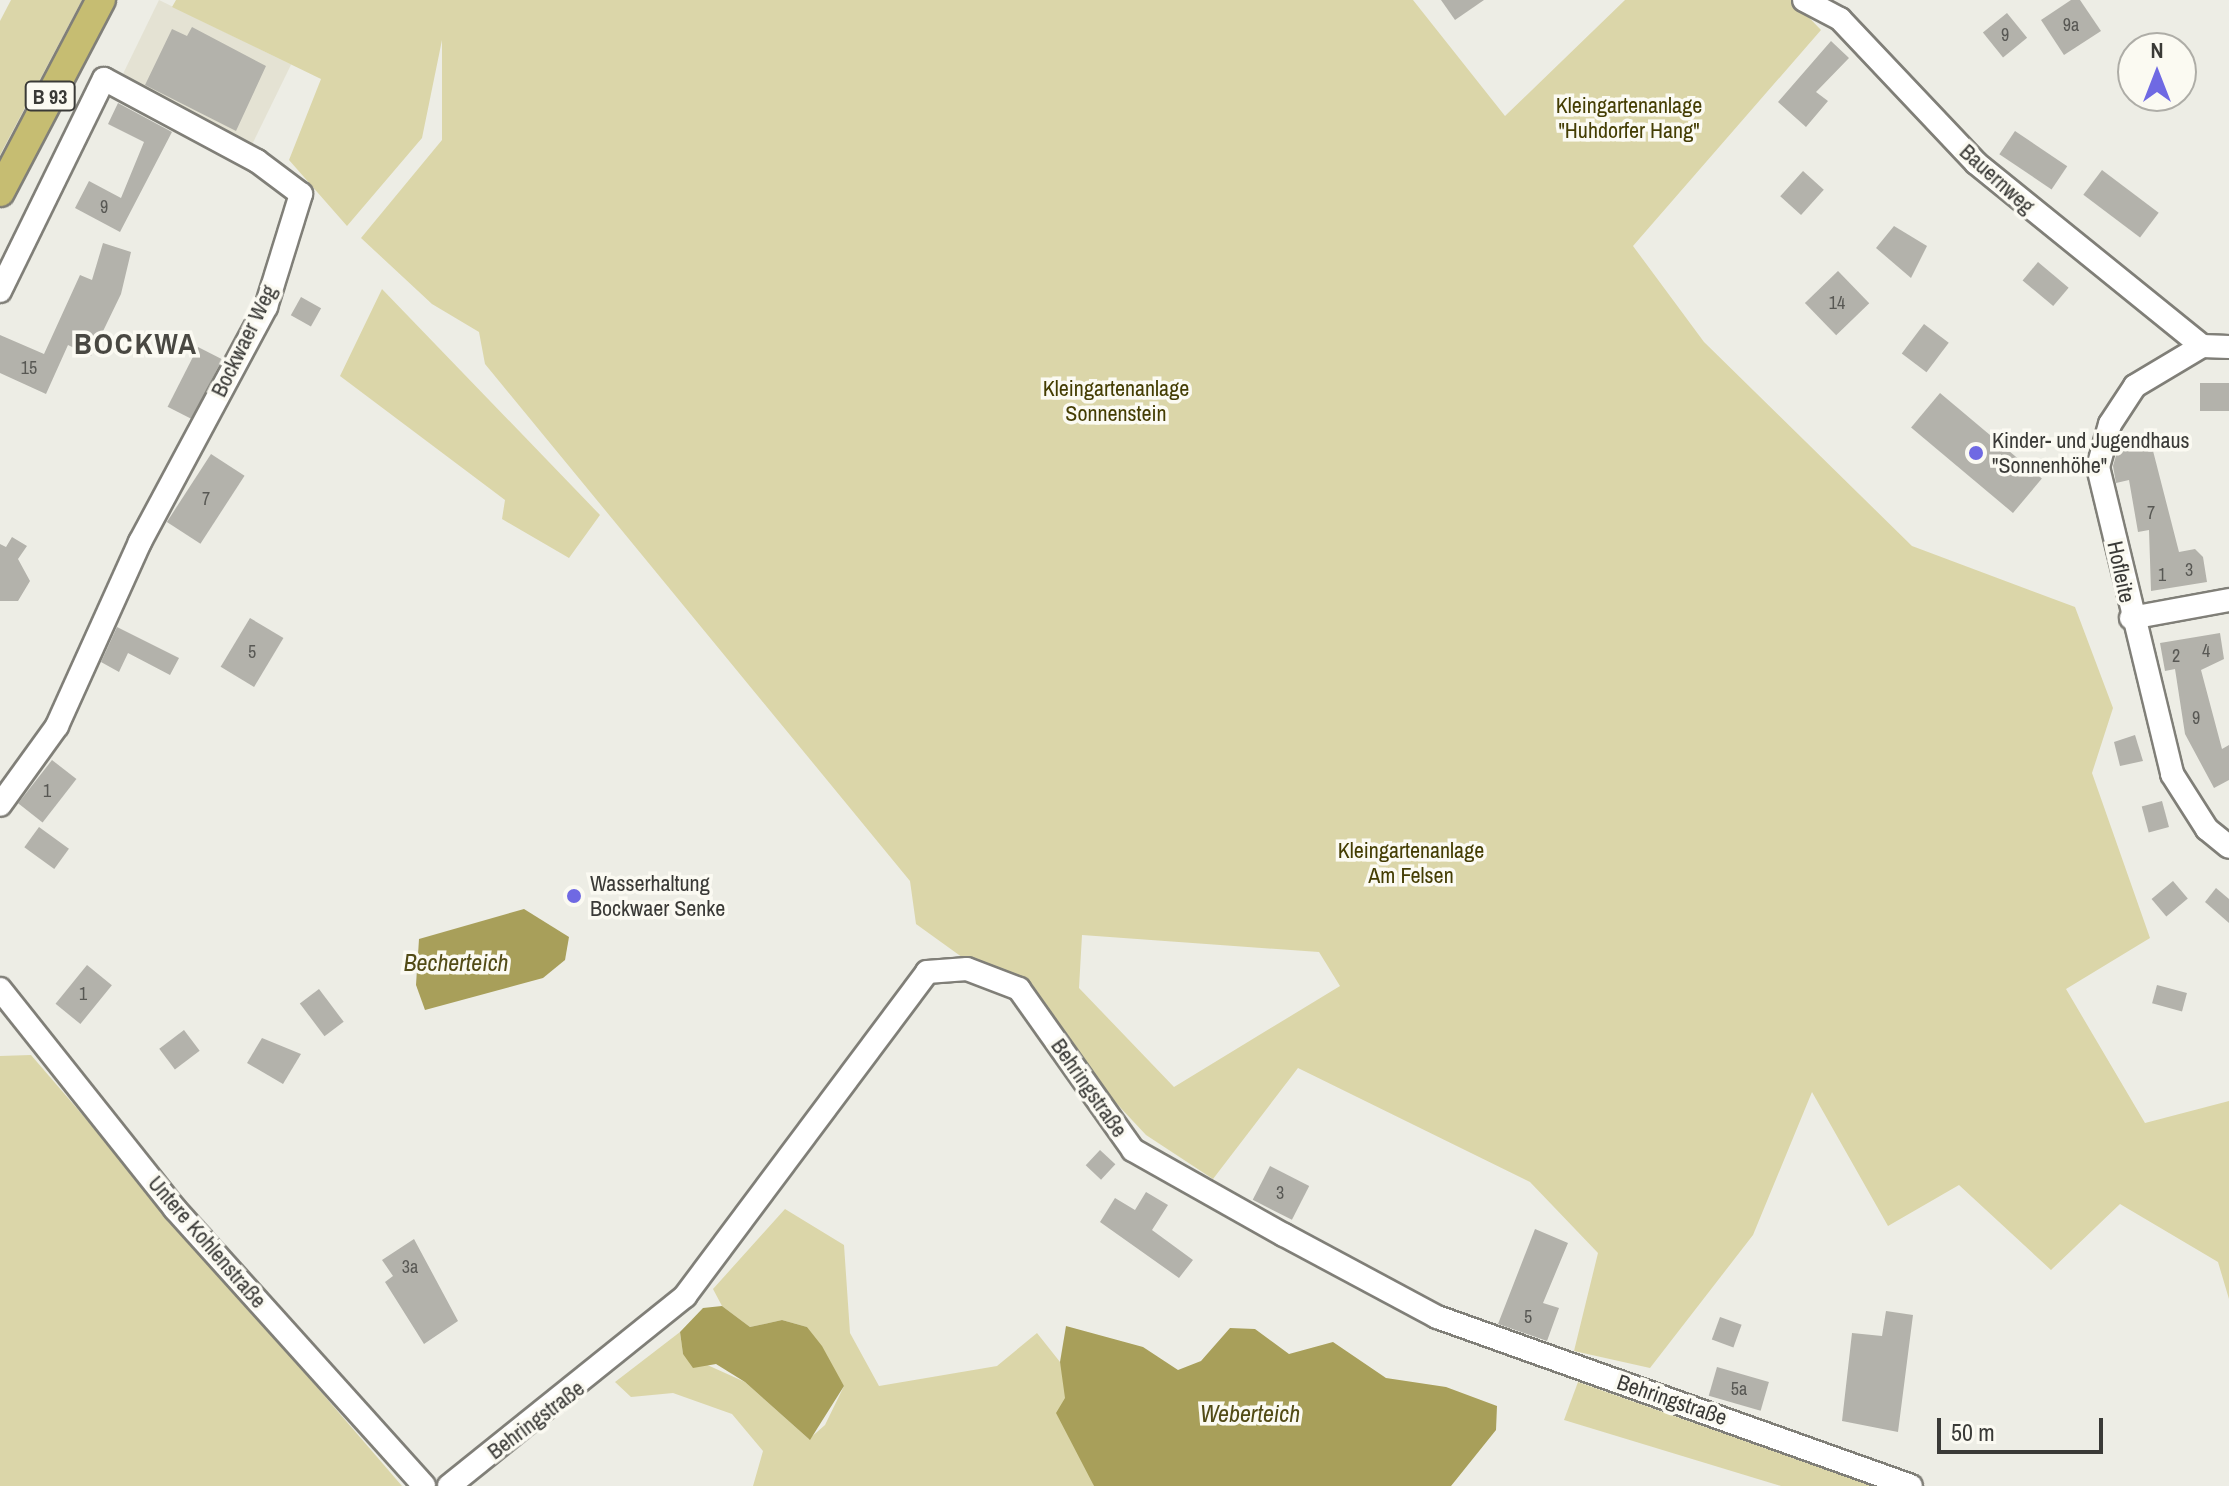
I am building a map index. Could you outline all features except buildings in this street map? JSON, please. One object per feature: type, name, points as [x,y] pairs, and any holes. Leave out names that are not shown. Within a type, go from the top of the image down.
[{"type":"main road","name":"B 93","points":[[0,192],[101,0]]},
{"type":"street","name":"Bauernweg","points":[[1804,0],[1843,9],[1976,163],[2202,346]]},
{"type":"street","name":"Bockwaer Weg","points":[[0,291],[104,79],[257,161],[301,194],[266,307],[140,542],[57,726],[0,805]]},
{"type":"street","points":[[2202,346],[2229,347]]},
{"type":"street","name":"Hofleite","points":[[2202,346],[2135,386],[2110,424],[2098,467],[2131,618],[2172,774],[2207,829],[2229,847]]},
{"type":"street","points":[[2131,618],[2229,600]]},
{"type":"street","name":"Behringstraße","points":[[449,1486],[685,1296],[927,972],[967,969],[1019,989],[1133,1150],[1284,1235],[1437,1317],[1911,1486]]},
{"type":"street","name":"Untere Kohlenstraße","points":[[0,989],[175,1209],[424,1486]]},
{"type":"shaded area","points":[[159,0],[291,64],[251,147],[119,83]]},
{"type":"green space","points":[[11,0],[82,0],[0,155],[0,21]]},
{"type":"green space","points":[[176,0],[1413,0],[1505,116],[1625,0],[1792,0],[1821,30],[1633,246],[1704,342],[1912,546],[2075,607],[2113,708],[2092,773],[2150,938],[2066,989],[2145,1123],[2229,1101],[2229,1299],[2218,1262],[2120,1204],[2051,1270],[1959,1185],[1888,1226],[1812,1092],[1753,1235],[1650,1368],[1574,1351],[1598,1253],[1530,1182],[1298,1068],[1213,1179],[1146,1135],[1016,996],[916,924],[910,881],[485,364],[479,332],[432,304],[361,238],[442,140],[442,40],[422,138],[347,226],[289,160],[321,79],[172,7]],"holes":[[[1082,935],[1319,952],[1340,986],[1174,1087],[1079,988]]]},
{"type":"green space","points":[[382,289],[600,515],[569,558],[502,519],[505,500],[340,376]]},
{"type":"green space","points":[[31,1055],[402,1486],[0,1486],[0,1056]]},
{"type":"green space","points":[[785,1209],[844,1245],[850,1333],[879,1386],[997,1366],[1037,1333],[1060,1362],[1094,1486],[753,1486],[763,1451],[732,1414],[673,1393],[631,1397],[615,1382],[680,1332],[683,1354],[745,1382],[809,1439],[825,1425],[844,1386],[807,1327],[782,1320],[750,1327],[722,1306],[713,1289]]},
{"type":"green space","points":[[1578,1382],[1872,1486],[1781,1486],[1564,1420]]},
{"type":"water","name":"Becherteich","points":[[524,909],[569,937],[565,960],[543,978],[425,1010],[416,985],[419,939]]},
{"type":"water","points":[[722,1306],[750,1327],[782,1320],[807,1327],[822,1346],[844,1386],[810,1440],[745,1382],[716,1364],[693,1368],[683,1354],[680,1332],[703,1308]]},
{"type":"water","name":"Weberteich","points":[[1066,1326],[1143,1347],[1178,1370],[1201,1361],[1230,1328],[1255,1329],[1289,1354],[1333,1342],[1386,1378],[1446,1387],[1497,1406],[1496,1430],[1451,1486],[1094,1486],[1056,1413],[1065,1398],[1060,1362]]},
{"type":"place","name":"Kinder- und Jugendhaus \"Sonnenhöhe\"","points":[[1976,453]]},
{"type":"place","name":"Wasserhaltung Bockwaer Senke","points":[[574,896]]},
{"type":"district","name":"BOCKWA","points":[[136,343]]},
{"type":"park label","name":"Kleingartenanlage \"Huhdorfer Hang\"","points":[[1629,118]]},
{"type":"park label","name":"Kleingartenanlage Sonnenstein","points":[[1116,400]]},
{"type":"park label","name":"Kleingartenanlage Am Felsen","points":[[1411,862]]}]
